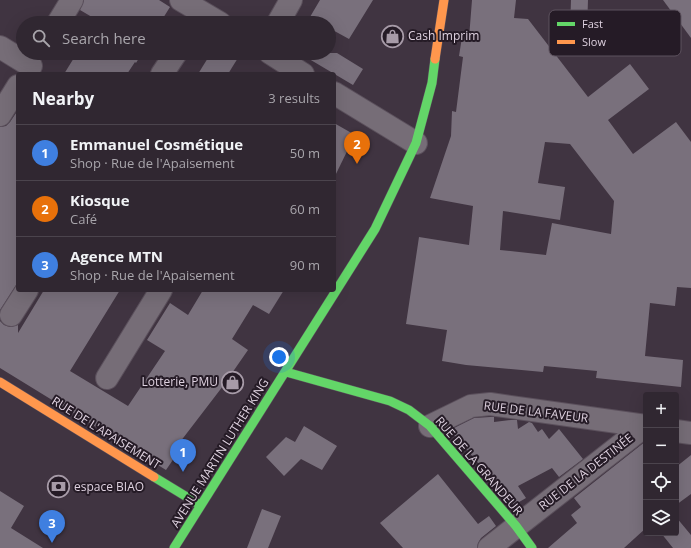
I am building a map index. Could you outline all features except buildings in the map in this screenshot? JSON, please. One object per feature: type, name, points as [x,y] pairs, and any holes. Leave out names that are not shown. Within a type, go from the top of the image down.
[{"type":"street","points":[[62,16],[72,0]]},
{"type":"street","points":[[181,0],[201,16]]},
{"type":"street","points":[[282,16],[291,0]]},
{"type":"street","name":"AVENUE MARTIN LUTHER KING","points":[[336,292],[375,229],[416,142],[432,83],[444,0]]},
{"type":"street","points":[[0,47],[16,56]]},
{"type":"street","points":[[163,72],[171,60]]},
{"type":"street","points":[[280,60],[297,72]]},
{"type":"street","points":[[0,115],[16,89]]},
{"type":"street","points":[[336,94],[416,142]]},
{"type":"street","points":[[11,315],[26,292]]},
{"type":"street","points":[[107,378],[160,292]]},
{"type":"street","name":"AVENUE MARTIN LUTHER KING","points":[[174,548],[336,292]]},
{"type":"street","name":"RUE DE LA GRANDEUR","points":[[286,372],[390,401],[409,410],[430,426],[516,526],[532,548]]},
{"type":"street","name":"RUE DE L'APAISEMENT","points":[[0,382],[200,505]]},
{"type":"street","name":"RUE DE LA FAVEUR","points":[[430,426],[471,406],[490,404],[643,426]]},
{"type":"street","name":"RUE DE LA DESTINÉE","points":[[489,548],[643,428]]},
{"type":"street","points":[[679,431],[691,433]]},
{"type":"traffic: fast","points":[[336,291],[375,229],[416,143],[432,83],[435,59]]},
{"type":"traffic: fast","points":[[174,548],[335,292]]},
{"type":"traffic: fast","points":[[286,372],[390,401],[409,410],[430,426],[516,526],[532,548]]},
{"type":"traffic: fast","points":[[154,477],[200,505]]},
{"type":"traffic: slow","points":[[435,59],[444,0]]},
{"type":"traffic: slow","points":[[0,382],[154,477]]},
{"type":"place","name":"Cash Imprim","points":[[392,36]]},
{"type":"place","name":"Kiosque","points":[[357,164]]},
{"type":"place","name":"Lotterie, PMU","points":[[233,382]]},
{"type":"place","name":"Emmanuel Cosmétique","points":[[183,472]]},
{"type":"place","name":"espace BIAO","points":[[58,487]]},
{"type":"place","name":"Agence MTN","points":[[52,543]]}]
